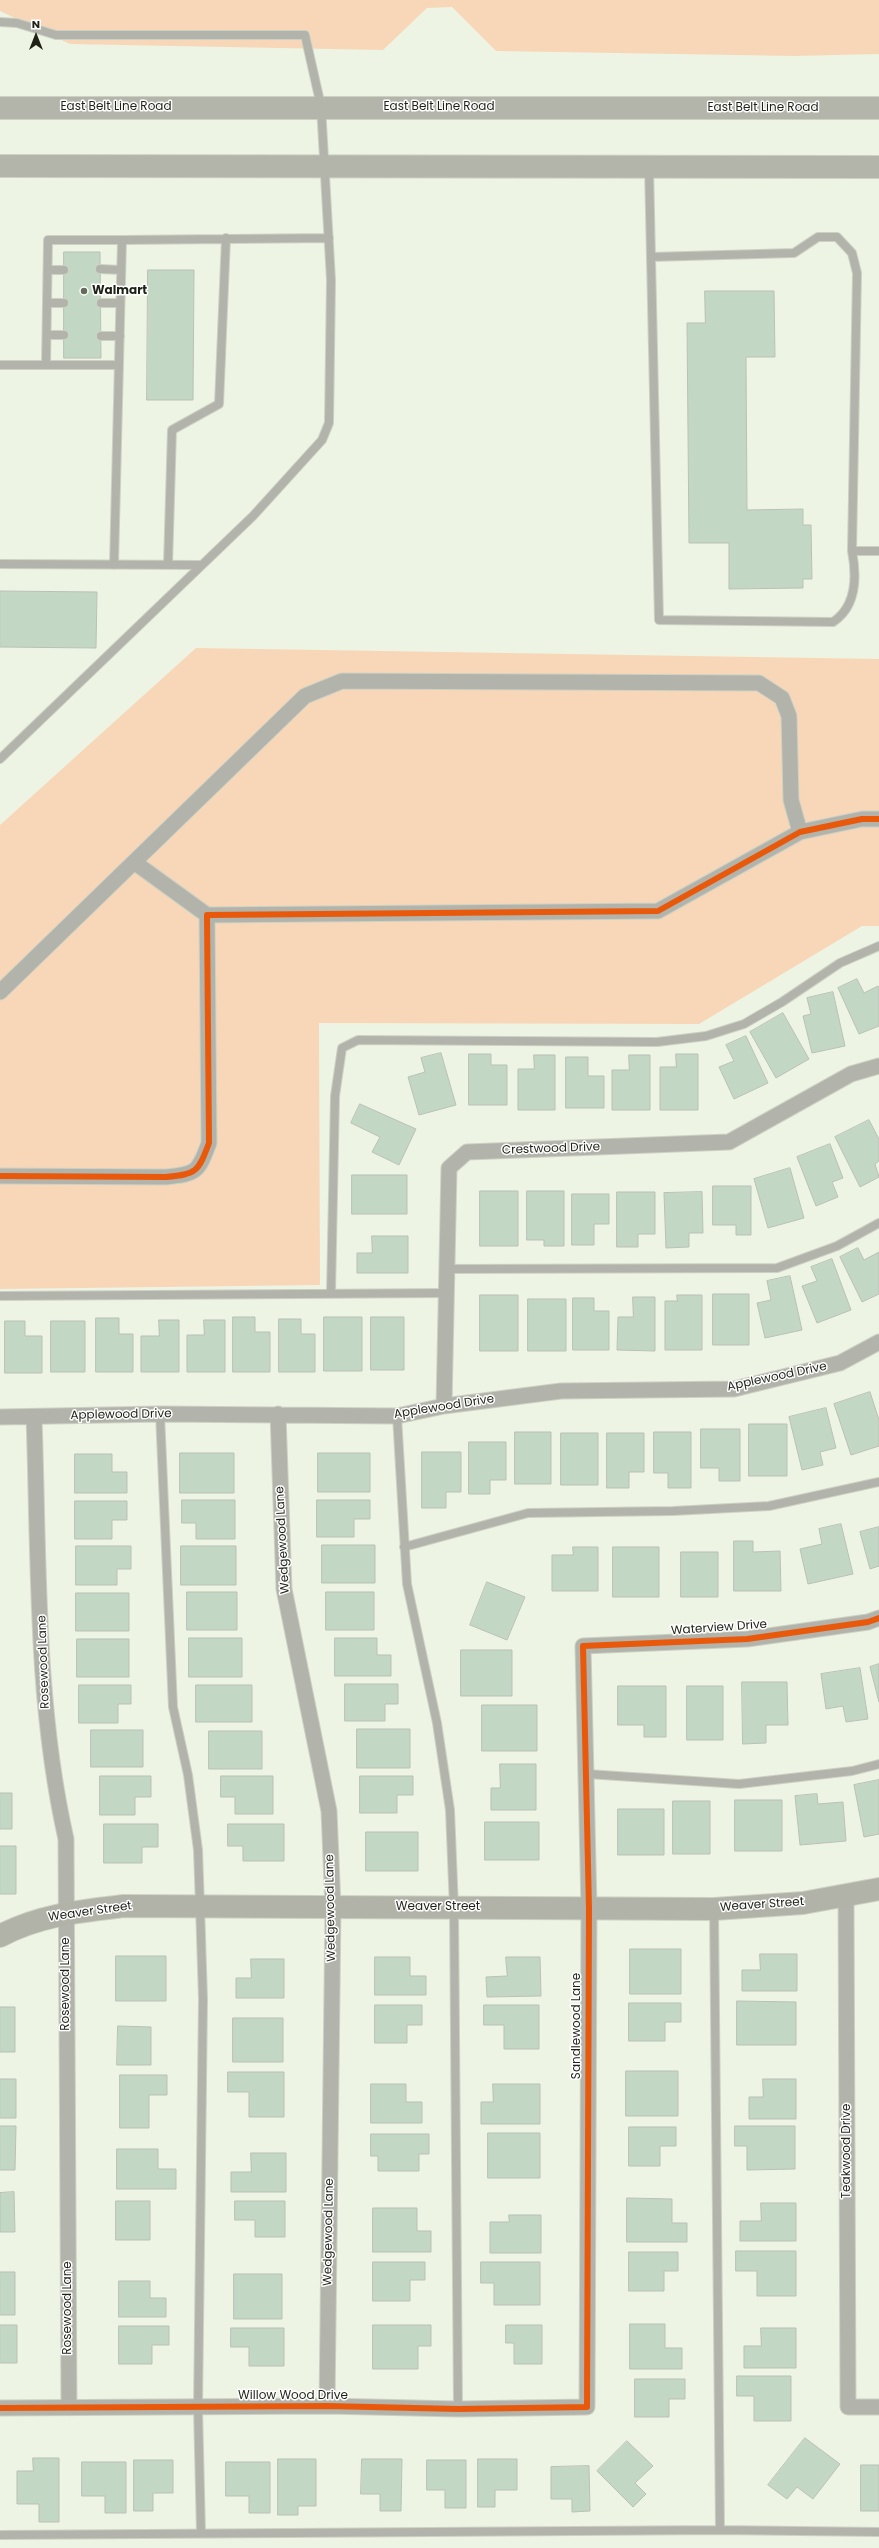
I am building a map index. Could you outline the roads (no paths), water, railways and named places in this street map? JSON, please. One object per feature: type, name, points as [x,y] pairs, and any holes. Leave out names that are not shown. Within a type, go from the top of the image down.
[{"type":"main road","name":"East Belt Line Road","points":[[0,108],[321,106],[879,108]]},
{"type":"main road","points":[[0,166],[879,167]]},
{"type":"street","points":[[0,992],[305,696],[342,681],[759,683],[782,698],[789,716],[791,800],[800,832]]},
{"type":"street","points":[[134,862],[207,915],[658,911],[800,832],[862,819],[879,819]]},
{"type":"street","points":[[0,1176],[166,1177],[189,1174],[201,1165],[209,1143],[207,915]]},
{"type":"street","name":"Crestwood Drive","points":[[444,1406],[450,1168],[467,1152],[729,1142],[851,1074],[879,1066]]},
{"type":"street","name":"Applewood Drive","points":[[0,1417],[160,1414],[397,1416],[444,1406],[561,1391],[734,1389],[840,1363],[879,1342]]},
{"type":"street","name":"Wedgewood Lane","points":[[278,1414],[284,1589],[329,1811],[333,1907],[328,2406]]},
{"type":"street","name":"Rosewood Lane","points":[[34,1417],[45,1710],[58,1802],[66,1839],[69,2408]]},
{"type":"street","name":"Waterview Drive","points":[[583,1646],[747,1639],[868,1622],[879,1618]]},
{"type":"street","name":"Sandlewood Lane","points":[[583,1646],[588,1774],[589,1908],[587,2407]]},
{"type":"street","name":"Weaver Street","points":[[0,1936],[23,1924],[66,1913],[124,1906],[714,1908],[803,1903],[879,1889]]},
{"type":"street","name":"Teakwood Drive","points":[[846,1895],[848,2407],[879,2407]]},
{"type":"street","name":"Willow Wood Drive","points":[[0,2408],[198,2408],[328,2406],[458,2409],[587,2407]]},
{"type":"lane","points":[[0,22],[17,23],[56,34],[305,34],[321,106],[331,280],[329,415],[322,440],[253,516],[0,758]]},
{"type":"lane","points":[[650,166],[651,257],[659,620],[833,622],[844,614],[853,597],[856,569],[852,551],[857,273],[852,253],[837,236],[818,236],[794,253],[651,257]]},
{"type":"lane","points":[[168,565],[172,430],[219,404],[226,238]]},
{"type":"lane","points":[[46,365],[48,240],[329,238]]},
{"type":"lane","points":[[114,565],[122,240]]},
{"type":"lane","points":[[48,270],[64,270]]},
{"type":"lane","points":[[100,270],[121,270]]},
{"type":"lane","points":[[47,303],[64,303]]},
{"type":"lane","points":[[101,303],[120,303]]},
{"type":"lane","points":[[47,335],[64,335]]},
{"type":"lane","points":[[101,336],[120,336]]},
{"type":"lane","points":[[0,365],[119,365]]},
{"type":"lane","points":[[852,551],[879,550]]},
{"type":"lane","points":[[0,564],[201,565]]},
{"type":"lane","points":[[331,1293],[334,1096],[342,1048],[358,1040],[657,1042],[706,1036],[744,1024],[782,1002],[840,963],[879,946]]},
{"type":"lane","points":[[447,1269],[777,1268],[837,1246],[879,1223]]},
{"type":"lane","points":[[0,1296],[448,1293]]},
{"type":"lane","points":[[160,1414],[172,1707],[188,1775],[198,1850],[203,1999],[198,2408],[201,2533]]},
{"type":"lane","points":[[397,1416],[407,1584],[436,1722],[450,1810],[454,1908],[458,2409]]},
{"type":"lane","points":[[404,1546],[528,1513],[673,1511],[770,1506],[879,1482]]},
{"type":"lane","points":[[588,1774],[739,1784],[852,1771],[879,1764]]},
{"type":"lane","points":[[714,1908],[720,2530]]},
{"type":"lane","points":[[0,2535],[720,2530],[879,2532]]},
{"type":"place","name":"Walmart","points":[[84,291]]}]
